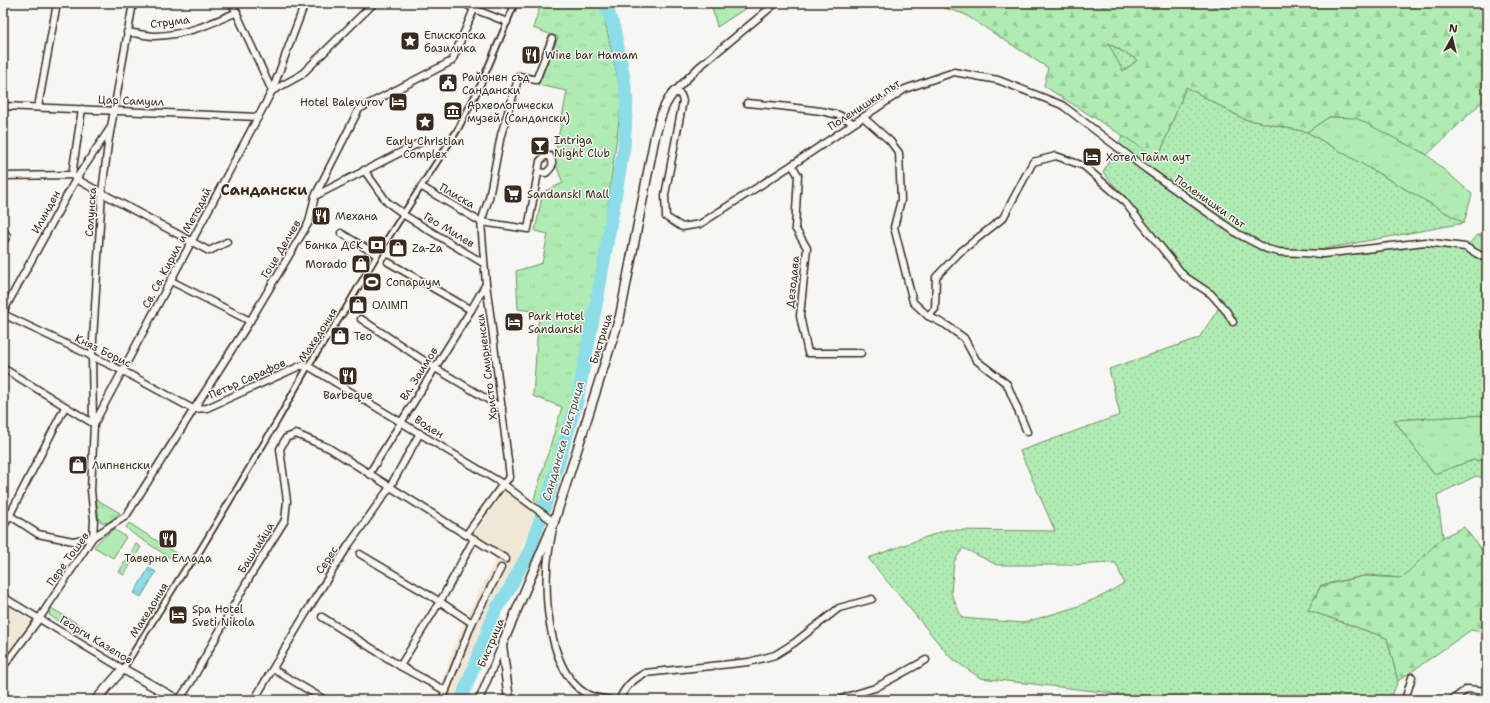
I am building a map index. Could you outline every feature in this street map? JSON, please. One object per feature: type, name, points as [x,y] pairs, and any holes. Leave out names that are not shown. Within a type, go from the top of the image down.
[{"type":"street","points":[[38,107],[57,3]]},
{"type":"street","name":"Солунска","points":[[93,537],[94,520],[91,490],[94,424],[92,356],[102,192],[114,111],[133,3]]},
{"type":"street","points":[[232,3],[272,91],[301,75],[374,3]]},
{"type":"street","name":"Св. Св. Кирил и Методий","points":[[94,424],[272,91],[305,3]]},
{"type":"street","points":[[464,3],[474,9],[506,22]]},
{"type":"street","name":"Македония","points":[[123,669],[186,568],[196,559],[308,366],[345,310],[402,213],[422,187],[458,128],[478,90],[515,3]]},
{"type":"street","points":[[675,91],[699,67],[776,3]]},
{"type":"street","name":"Гоце Делчев","points":[[193,409],[250,321],[309,222],[315,196],[359,109],[452,60],[474,9]]},
{"type":"street","name":"Струма","points":[[127,32],[154,36],[176,34],[202,28],[237,12]]},
{"type":"street","points":[[538,172],[528,229],[481,222],[489,198],[501,135],[519,76],[536,80],[552,39]]},
{"type":"street","name":"Поленишки път","points":[[675,91],[681,95],[683,101],[665,195],[666,217],[682,227],[700,224],[792,165],[905,89],[954,72],[998,80],[1062,106],[1146,169],[1238,234],[1267,249],[1279,252],[1323,254],[1425,242],[1465,247],[1487,259]]},
{"type":"street","name":"Бистрица","points":[[479,700],[551,520],[620,316],[655,136],[662,109],[675,91]]},
{"type":"street","points":[[747,103],[821,111],[839,115],[853,124]]},
{"type":"street","name":"Цар Самуил","points":[[3,106],[258,117]]},
{"type":"street","points":[[74,177],[82,109]]},
{"type":"street","points":[[863,117],[890,141],[900,153],[901,200],[894,228],[913,302],[928,316],[946,325],[964,338],[976,360],[1006,384],[1027,432]]},
{"type":"street","name":"Илинден","points":[[3,313],[74,177],[112,124]]},
{"type":"street","points":[[315,196],[419,143]]},
{"type":"street","points":[[928,316],[935,309],[936,277],[959,253],[1003,218],[1033,162],[1056,156],[1084,166],[1123,200],[1184,276],[1211,294],[1227,312],[1233,322]]},
{"type":"street","name":"Дезодава","points":[[792,165],[798,176],[795,228],[807,248],[800,316],[808,353],[861,353]]},
{"type":"street","name":"Гео Милев","points":[[364,170],[387,202],[402,213],[483,263]]},
{"type":"street","points":[[3,176],[74,177],[209,251],[227,242]]},
{"type":"street","name":"Плиска","points":[[422,187],[481,222]]},
{"type":"street","name":"Христо Смирненски","points":[[481,222],[483,263],[491,314],[510,477],[503,484]]},
{"type":"street","points":[[3,230],[6,236],[3,242]]},
{"type":"street","points":[[340,233],[377,255]]},
{"type":"street","points":[[388,262],[471,310]]},
{"type":"street","points":[[171,281],[250,321]]},
{"type":"street","name":"Вл. Заимов","points":[[369,474],[486,284]]},
{"type":"street","name":"Княз Борис","points":[[3,313],[123,371],[193,409]]},
{"type":"street","points":[[361,319],[435,368],[502,408]]},
{"type":"street","name":"Петър Сарафов","points":[[193,409],[207,408],[300,366],[308,366]]},
{"type":"street","name":"Воден","points":[[308,366],[503,484],[551,520]]},
{"type":"street","points":[[3,368],[94,424]]},
{"type":"street","points":[[3,528],[65,407]]},
{"type":"street","name":"Пере Тошев","points":[[3,667],[93,537],[126,516],[193,409]]},
{"type":"street","name":"Серес","points":[[254,700],[348,546],[390,487],[420,433]]},
{"type":"street","name":"Башлийца","points":[[179,700],[191,682],[252,573],[285,520],[287,502],[280,449],[286,438],[296,434],[329,448],[506,559]]},
{"type":"street","points":[[466,535],[503,484]]},
{"type":"street","points":[[3,511],[38,534],[72,541],[93,537]]},
{"type":"street","points":[[551,520],[547,570],[550,626],[556,653],[565,671],[577,687],[586,694],[611,700]]},
{"type":"street","points":[[400,666],[445,593],[474,539]]},
{"type":"street","points":[[360,554],[472,623]]},
{"type":"street","points":[[442,700],[472,623],[500,568]]},
{"type":"street","name":"Георги Казепов","points":[[3,597],[123,669],[179,700]]},
{"type":"street","points":[[619,700],[625,688],[632,681],[645,673],[749,662],[775,655],[794,643],[839,608],[872,599]]},
{"type":"street","points":[[322,617],[400,666],[446,692]]},
{"type":"street","points":[[502,645],[509,700]]},
{"type":"street","points":[[841,700],[875,688],[926,660]]},
{"type":"street","points":[[96,700],[123,669]]},
{"type":"street","points":[[273,669],[325,700]]},
{"type":"street","points":[[1406,700],[1412,677]]},
{"type":"street","points":[[1452,700],[1468,689],[1487,691]]},
{"type":"shaded area","points":[[505,491],[540,516],[520,548],[526,553],[482,630],[455,700],[435,700],[465,618],[500,552],[473,535]]},
{"type":"shaded area","points":[[3,603],[31,621],[3,659]]},
{"type":"green space","points":[[541,3],[601,3],[622,98],[600,263],[571,409],[542,505],[534,499],[562,407],[533,396],[539,312],[518,309],[516,271],[542,263],[548,234],[535,231],[543,192],[563,183],[554,160],[567,91],[538,85],[558,37],[533,28]]},
{"type":"green space","points":[[711,3],[754,3],[717,27]]},
{"type":"green space","points":[[940,3],[1487,3],[1487,97],[1427,155],[1356,119],[1329,117],[1307,132],[1244,119],[1186,87],[1158,158],[1044,86],[1048,68],[964,14],[938,6]],"holes":[[[1108,43],[1138,60],[1123,71]]]},
{"type":"green space","points":[[1107,43],[1138,60],[1123,71]]},
{"type":"green space","points":[[1186,87],[1244,119],[1307,132],[1464,223],[1307,252],[1425,242],[1465,247],[1487,259],[1487,415],[1394,420],[1434,474],[1473,460],[1487,461],[1487,479],[1476,476],[1437,495],[1443,537],[1402,578],[1369,575],[1321,585],[1308,610],[1387,638],[1398,681],[1390,700],[1119,700],[1112,693],[980,678],[950,657],[868,558],[946,530],[1055,531],[1020,451],[1120,415],[1109,369],[1199,338],[1224,300],[1187,273],[1103,172],[1123,135],[1158,158]],"holes":[[[963,548],[997,565],[1116,563],[1124,583],[1104,595],[1076,607],[1023,623],[962,618],[951,593],[954,562]]]},
{"type":"green space","points":[[1329,117],[1356,118],[1427,155],[1472,194],[1464,223],[1307,132]]},
{"type":"green space","points":[[1478,235],[1487,235],[1487,259],[1465,247]]},
{"type":"green space","points":[[1487,415],[1487,461],[1473,460],[1434,474],[1394,420]]},
{"type":"green space","points":[[96,499],[120,513],[108,523],[101,522],[99,519]]},
{"type":"green space","points":[[129,523],[182,557],[178,563],[132,533],[126,527]]},
{"type":"green space","points":[[1464,527],[1487,557],[1487,633],[1471,630],[1398,681],[1387,638],[1308,610],[1321,586],[1364,576],[1402,578],[1443,537]]},
{"type":"green space","points":[[114,529],[126,537],[113,558],[94,547]]},
{"type":"green space","points":[[136,544],[141,547],[124,575],[119,572]]},
{"type":"green space","points":[[51,608],[83,627],[79,634],[49,615]]},
{"type":"water","points":[[149,568],[156,572],[141,597],[134,593]]},
{"type":"waterway","name":"Санданска Бистрица","points":[[461,700],[496,609],[507,593],[529,552],[548,497],[577,401],[598,295],[624,147],[627,101],[614,28],[605,3]]},
{"type":"place","name":"Епископска базилика","points":[[410,41]]},
{"type":"place","name":"Wine bar Hamam","points":[[531,55]]},
{"type":"place","name":"Районен съд Сандански","points":[[448,83]]},
{"type":"place","name":"Hotel Balevurov","points":[[398,102]]},
{"type":"place","name":"Археологически музей (Сандански)","points":[[453,111]]},
{"type":"place","name":"Early Christian Complex","points":[[425,122]]},
{"type":"place","name":"Intriga Night Club","points":[[540,146]]},
{"type":"place","name":"Хотел Тайм аут","points":[[1092,157]]},
{"type":"place","name":"Sandanski Mall","points":[[513,194]]},
{"type":"place","name":"Механа","points":[[321,216]]},
{"type":"place","name":"Банка ДСК","points":[[377,245]]},
{"type":"place","name":"Za-Za","points":[[398,248]]},
{"type":"place","name":"Morado","points":[[361,264]]},
{"type":"place","name":"Сопариум","points":[[372,282]]},
{"type":"place","name":"ΟΛΙΜΠ","points":[[358,305]]},
{"type":"place","name":"Park Hotel Sandanski","points":[[514,322]]},
{"type":"place","name":"Тео","points":[[340,336]]},
{"type":"place","name":"Barbeque","points":[[348,376]]},
{"type":"place","name":"Липненски","points":[[78,465]]},
{"type":"place","name":"Таверна Еллада","points":[[168,539]]},
{"type":"place","name":"Spa Hotel Sveti Nikola","points":[[178,615]]},
{"type":"district","name":"Сандански","points":[[264,190]]}]
